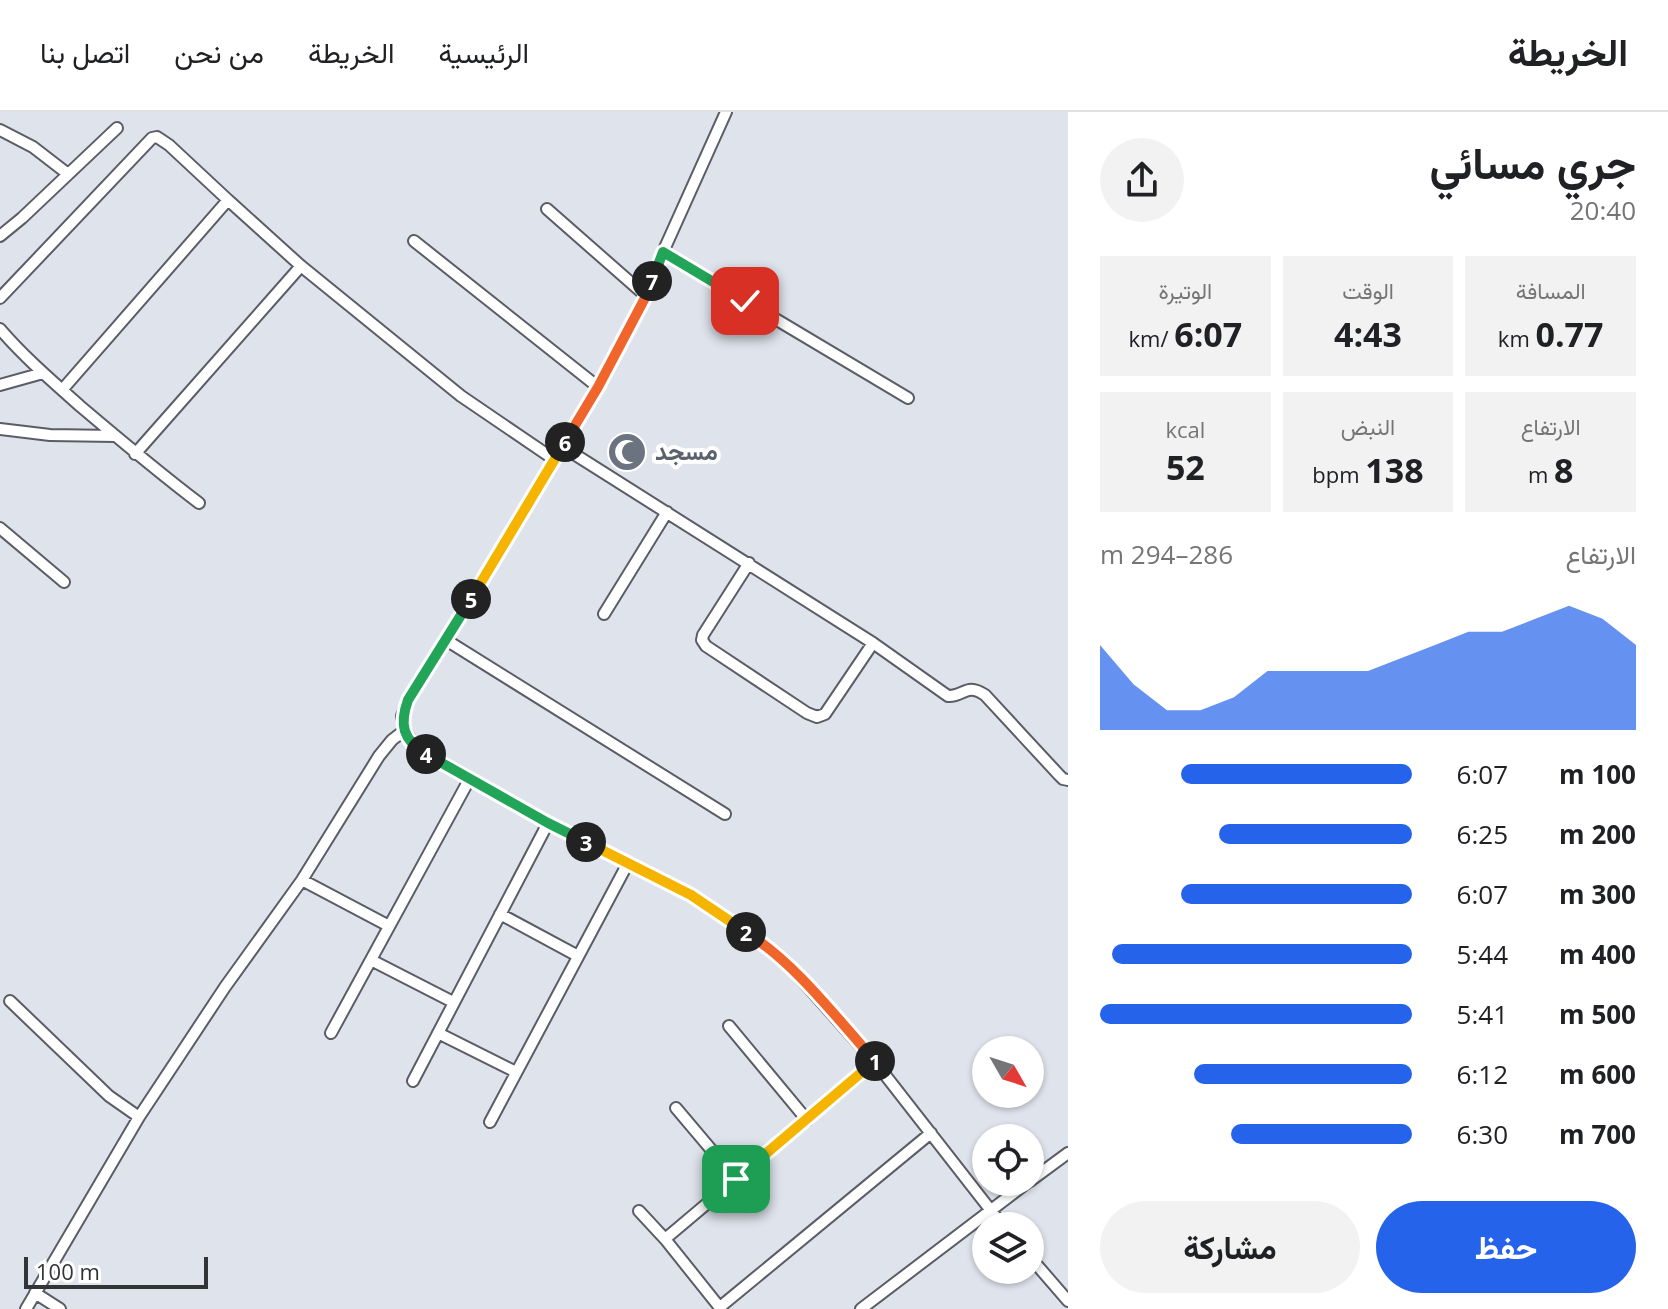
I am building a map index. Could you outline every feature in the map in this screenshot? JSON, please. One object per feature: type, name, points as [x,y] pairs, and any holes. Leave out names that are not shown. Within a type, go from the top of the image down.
[{"type":"street","points":[[726,112],[646,296],[563,447],[408,700],[402,716],[405,730],[414,746],[469,780],[691,895],[760,941],[794,971],[875,1062],[989,1210]]},
{"type":"street","points":[[0,236],[117,128]]},
{"type":"street","points":[[0,130],[33,147],[68,174]]},
{"type":"street","points":[[0,298],[152,138],[157,137],[301,266],[461,396],[555,460]]},
{"type":"street","points":[[62,390],[228,200]]},
{"type":"street","points":[[547,209],[646,296]]},
{"type":"street","points":[[414,241],[598,387]]},
{"type":"street","points":[[663,252],[908,398]]},
{"type":"street","points":[[135,454],[301,266]]},
{"type":"street","points":[[0,329],[16,349],[135,454],[199,503]]},
{"type":"street","points":[[0,385],[43,373]]},
{"type":"street","points":[[0,429],[50,435],[115,436]]},
{"type":"street","points":[[563,447],[873,643],[948,696],[953,697],[965,689],[985,695],[1059,775],[1068,780]]},
{"type":"street","points":[[604,614],[667,512]]},
{"type":"street","points":[[0,528],[64,582]]},
{"type":"street","points":[[749,563],[702,640],[706,646],[807,713],[817,717],[825,714],[873,643]]},
{"type":"street","points":[[446,640],[725,814]]},
{"type":"street","points":[[26,1309],[139,1117],[225,987],[302,880],[379,756],[405,730]]},
{"type":"street","points":[[331,1033],[469,780]]},
{"type":"street","points":[[413,1081],[548,823]]},
{"type":"street","points":[[490,1122],[628,863]]},
{"type":"street","points":[[302,880],[389,926]]},
{"type":"street","points":[[500,914],[578,956]]},
{"type":"street","points":[[371,960],[453,1002]]},
{"type":"street","points":[[10,1001],[109,1096],[139,1117]]},
{"type":"street","points":[[729,1026],[807,1120]]},
{"type":"street","points":[[438,1033],[516,1072]]},
{"type":"street","points":[[665,1239],[875,1062]]},
{"type":"street","points":[[676,1108],[736,1179]]},
{"type":"street","points":[[639,1211],[720,1308],[931,1133]]},
{"type":"street","points":[[1044,1170],[1068,1153]]},
{"type":"street","points":[[861,1309],[1008,1196]]},
{"type":"street","points":[[1044,1273],[1068,1301]]},
{"type":"street","points":[[35,1293],[60,1309]]},
{"type":"place","name":"مسجد","points":[[627,452]]},
{"type":"route","points":[[736,1179],[875,1062],[794,971],[760,941],[691,895],[548,823],[414,746],[405,730],[402,716],[408,700],[598,387],[646,296],[663,252],[745,301]]}]
